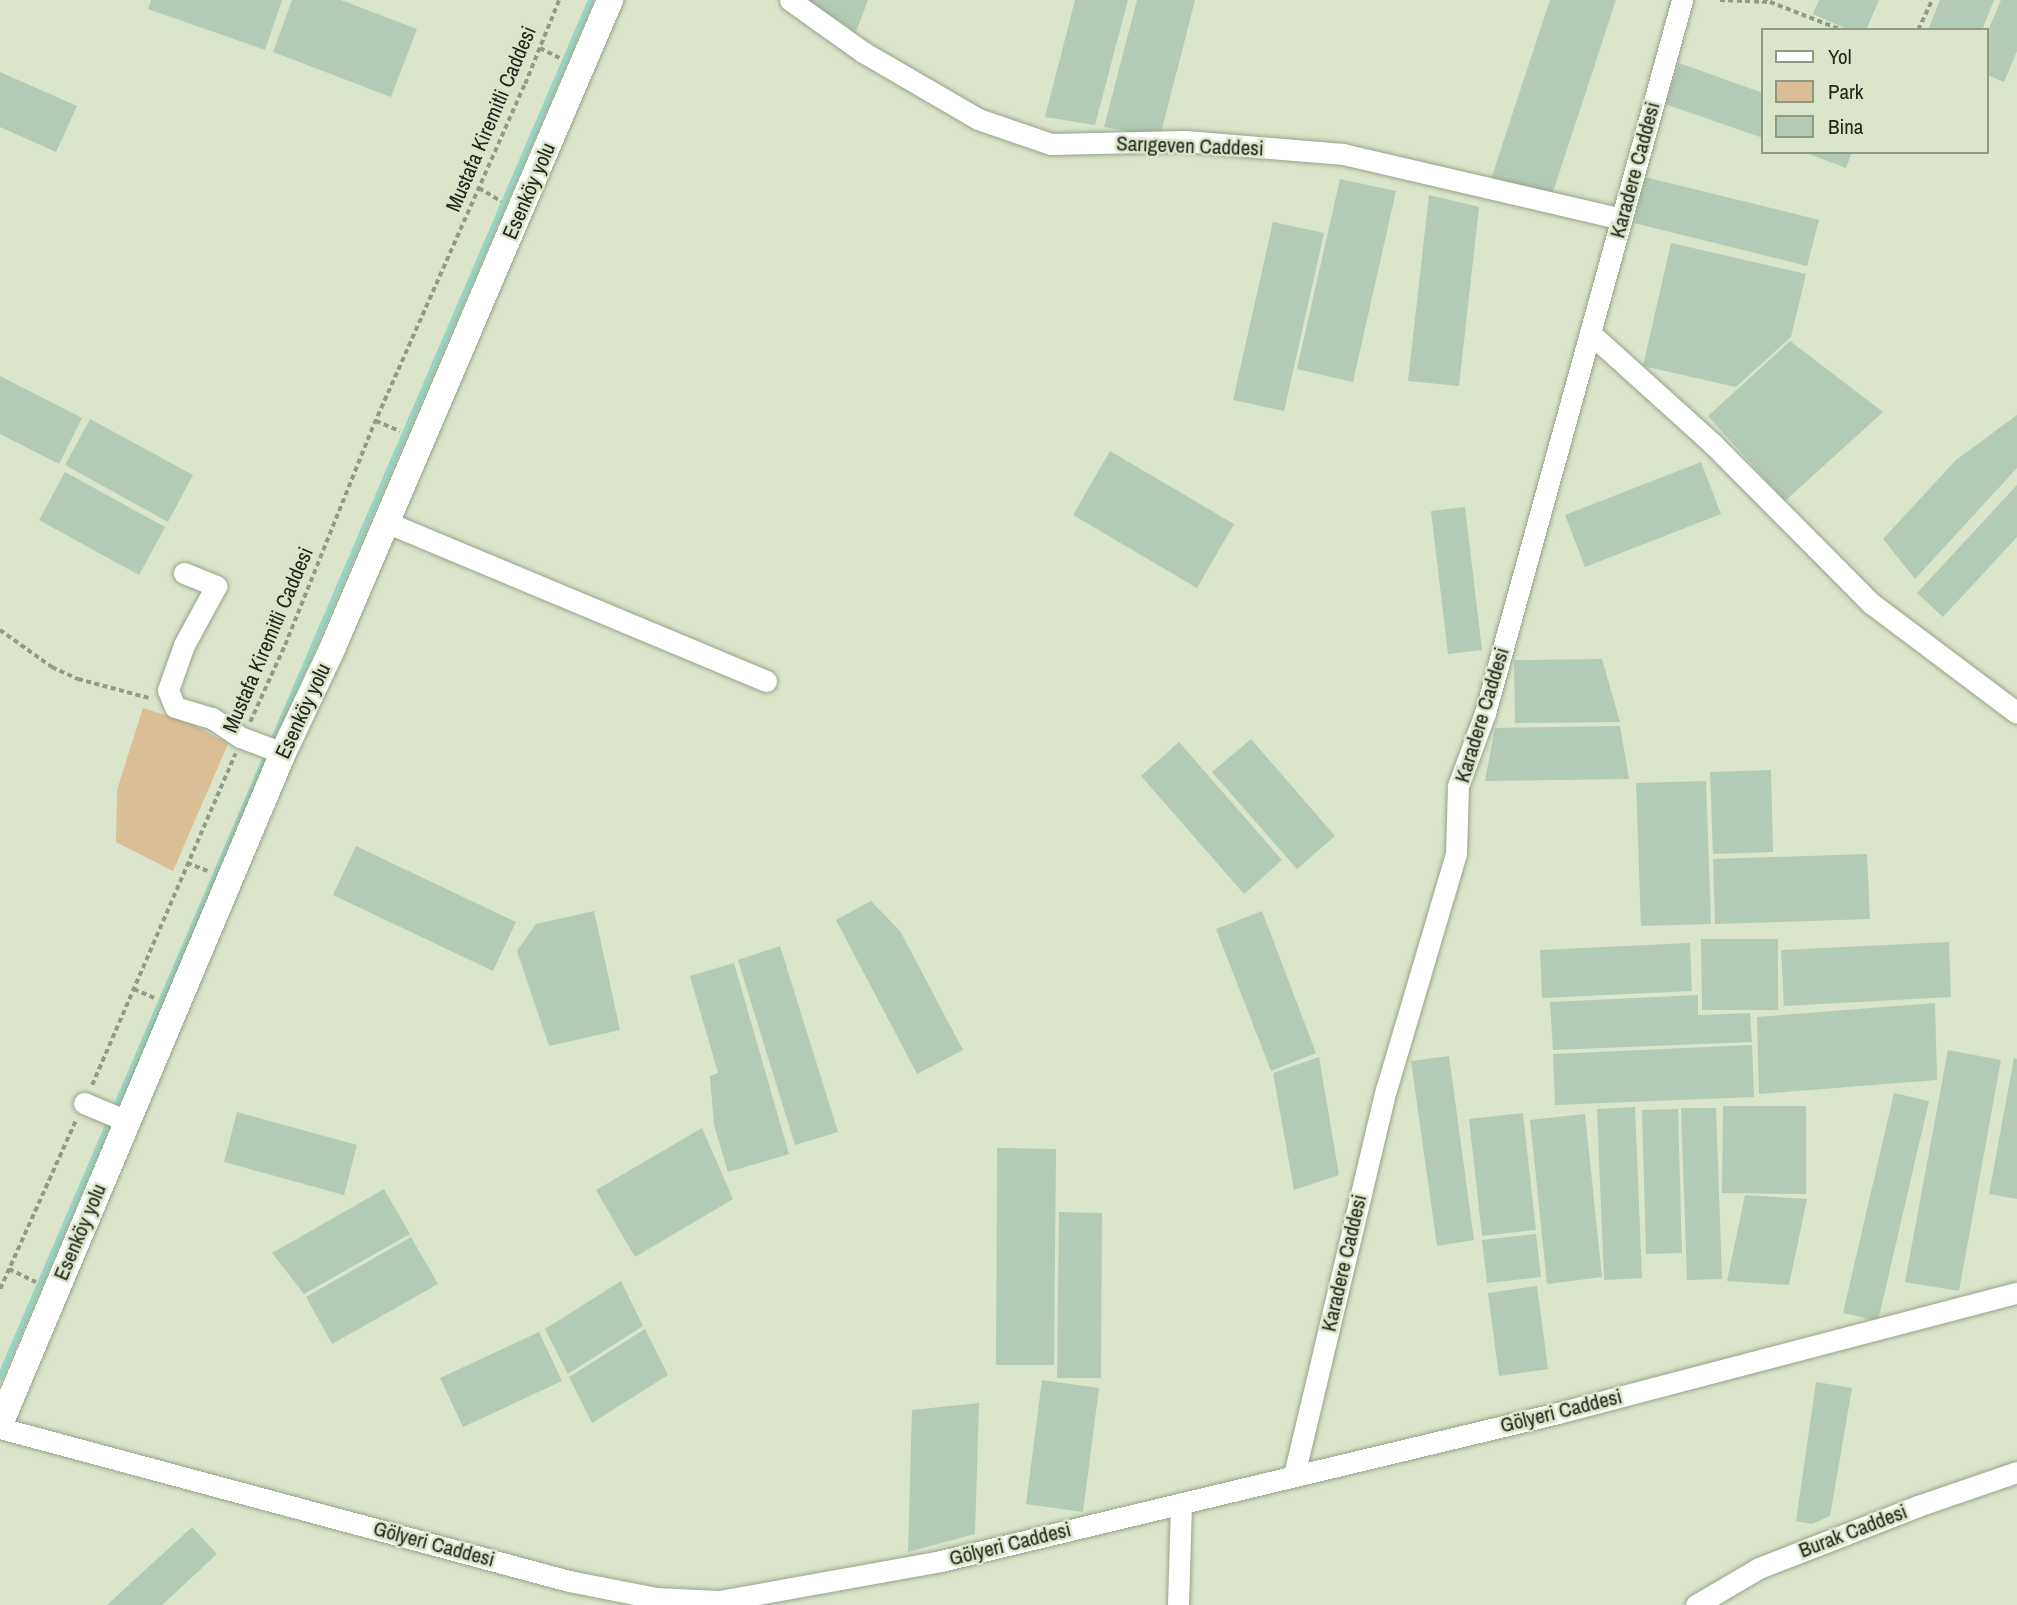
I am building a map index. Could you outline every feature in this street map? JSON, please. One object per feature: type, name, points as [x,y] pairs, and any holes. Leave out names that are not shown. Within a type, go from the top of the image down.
[{"type":"street","name":"Esenköy yolu","points":[[0,1426],[109,1113],[266,747],[386,523],[610,0]]},
{"type":"street","name":"Sarıgeven Caddesi","points":[[790,0],[863,52],[978,119],[1051,144],[1185,141],[1343,154],[1622,219]]},
{"type":"street","name":"Karadere Caddesi","points":[[1294,1475],[1386,1090],[1456,855],[1458,786],[1485,713],[1682,0]]},
{"type":"street","points":[[1590,333],[1713,443],[1872,604],[2017,713]]},
{"type":"street","points":[[386,523],[766,681]]},
{"type":"street","points":[[184,573],[216,586],[184,645],[168,690],[175,707],[212,718],[266,747]]},
{"type":"street","name":"Gölyeri Caddesi","points":[[0,1426],[569,1581],[656,1598],[719,1601],[941,1561],[1558,1413],[2017,1293]]},
{"type":"street","name":"Burak Caddesi","points":[[1696,1605],[1759,1568],[1918,1506],[2017,1472]]},
{"type":"street","points":[[1178,1605],[1181,1503]]},
{"type":"path","name":"Mustafa Kiremitli Caddesi","points":[[0,1289],[9,1269],[109,1113],[134,989],[187,863],[266,747],[285,645],[376,421],[559,0]]},
{"type":"path","points":[[1720,0],[1770,2],[1837,28]]},
{"type":"path","points":[[1919,28],[1932,0]]},
{"type":"path","points":[[540,48],[556,56]]},
{"type":"path","points":[[479,188],[496,198]]},
{"type":"path","points":[[376,421],[396,429]]},
{"type":"path","points":[[0,630],[52,667],[78,679],[175,707]]},
{"type":"path","points":[[187,863],[207,870]]},
{"type":"path","points":[[134,989],[153,998]]},
{"type":"path","points":[[9,1269],[31,1280]]},
{"type":"green space","points":[[143,708],[193,724],[228,744],[173,871],[116,842],[117,790]]},
{"type":"building","points":[[151,0],[282,0],[265,50],[148,9]]},
{"type":"building","points":[[292,0],[341,0],[417,29],[391,97],[273,52]]},
{"type":"building","points":[[807,0],[868,0],[856,32]]},
{"type":"building","points":[[1075,0],[1128,0],[1095,125],[1045,117]]},
{"type":"building","points":[[1137,0],[1195,0],[1160,137],[1104,127]]},
{"type":"building","points":[[1550,0],[1616,0],[1550,201],[1490,182]]},
{"type":"building","points":[[1819,0],[1879,0],[1867,28],[1844,28],[1813,14]]},
{"type":"building","points":[[1940,0],[1994,0],[1983,28],[1929,28]]},
{"type":"building","points":[[2001,0],[2017,0],[2017,51],[2004,82],[1989,76],[1989,28]]},
{"type":"building","points":[[1679,63],[1762,93],[1762,138],[1665,104]]},
{"type":"building","points":[[0,72],[77,106],[56,152],[0,127]]},
{"type":"building","points":[[1809,154],[1851,154],[1846,168]]},
{"type":"building","points":[[1645,177],[1819,220],[1807,266],[1634,223]]},
{"type":"building","points":[[1340,179],[1396,191],[1353,382],[1297,369]]},
{"type":"building","points":[[1429,195],[1479,207],[1459,386],[1408,381]]},
{"type":"building","points":[[1273,222],[1324,233],[1284,411],[1233,400]]},
{"type":"building","points":[[1671,243],[1806,274],[1791,337],[1736,387],[1643,366]]},
{"type":"building","points":[[1790,341],[1883,412],[1785,501],[1708,416]]},
{"type":"building","points":[[0,376],[82,418],[59,464],[0,434]]},
{"type":"building","points":[[2017,415],[2017,468],[1915,579],[1883,539],[1956,460]]},
{"type":"building","points":[[90,419],[193,475],[168,522],[65,465]]},
{"type":"building","points":[[1110,451],[1234,524],[1197,588],[1073,515]]},
{"type":"building","points":[[1701,462],[1721,514],[1585,567],[1565,515]]},
{"type":"building","points":[[65,472],[165,527],[139,575],[39,520]]},
{"type":"building","points":[[2017,485],[2017,537],[1943,617],[1917,593]]},
{"type":"building","points":[[1465,507],[1482,650],[1448,654],[1431,511]]},
{"type":"building","points":[[1602,659],[1620,722],[1515,723],[1514,660]]},
{"type":"building","points":[[1620,726],[1629,779],[1485,781],[1495,728]]},
{"type":"building","points":[[1251,739],[1335,836],[1297,869],[1212,772]]},
{"type":"building","points":[[1179,742],[1282,860],[1244,894],[1141,776]]},
{"type":"building","points":[[1771,770],[1773,852],[1713,854],[1710,772]]},
{"type":"building","points":[[1706,781],[1711,924],[1641,926],[1636,783]]},
{"type":"building","points":[[356,846],[516,922],[493,971],[333,895]]},
{"type":"building","points":[[1867,854],[1870,919],[1715,924],[1713,859]]},
{"type":"building","points":[[871,901],[900,931],[963,1050],[917,1074],[836,920]]},
{"type":"building","points":[[594,911],[620,1030],[549,1046],[517,951],[536,924]]},
{"type":"building","points":[[1262,911],[1316,1053],[1271,1071],[1216,929]]},
{"type":"building","points":[[1701,939],[1778,939],[1778,1010],[1702,1010]]},
{"type":"building","points":[[1949,942],[1951,997],[1784,1006],[1781,950]]},
{"type":"building","points":[[1690,943],[1692,991],[1542,998],[1540,950]]},
{"type":"building","points":[[780,946],[838,1132],[795,1145],[738,960]]},
{"type":"building","points":[[734,963],[789,1154],[728,1172],[714,1125],[710,1076],[718,1073],[690,976]]},
{"type":"building","points":[[1698,995],[1698,1015],[1750,1013],[1752,1042],[1553,1050],[1550,1002]]},
{"type":"building","points":[[1935,1003],[1937,1080],[1759,1094],[1757,1017]]},
{"type":"building","points":[[1752,1045],[1754,1097],[1555,1105],[1553,1054]]},
{"type":"building","points":[[1948,1050],[2001,1060],[1959,1291],[1905,1282]]},
{"type":"building","points":[[1449,1056],[1474,1240],[1437,1246],[1411,1061]]},
{"type":"building","points":[[1319,1057],[1339,1175],[1294,1190],[1273,1073]]},
{"type":"building","points":[[2014,1058],[2017,1059],[2017,1199],[1989,1194]]},
{"type":"building","points":[[1894,1093],[1929,1101],[1878,1321],[1843,1313]]},
{"type":"building","points":[[1723,1106],[1806,1106],[1806,1194],[1722,1193]]},
{"type":"building","points":[[1635,1107],[1642,1278],[1604,1280],[1597,1109]]},
{"type":"building","points":[[1681,1108],[1716,1108],[1722,1279],[1687,1280]]},
{"type":"building","points":[[1678,1109],[1682,1253],[1646,1254],[1642,1110]]},
{"type":"building","points":[[237,1112],[357,1145],[344,1195],[224,1162]]},
{"type":"building","points":[[1523,1113],[1536,1230],[1482,1236],[1469,1119]]},
{"type":"building","points":[[1585,1114],[1602,1277],[1547,1284],[1530,1120]]},
{"type":"building","points":[[702,1128],[733,1199],[635,1257],[596,1190]]},
{"type":"building","points":[[997,1148],[1056,1149],[1054,1365],[996,1365]]},
{"type":"building","points":[[384,1189],[410,1234],[304,1294],[272,1253]]},
{"type":"building","points":[[1745,1195],[1807,1199],[1789,1285],[1727,1281]]},
{"type":"building","points":[[1059,1212],[1102,1213],[1101,1378],[1057,1378]]},
{"type":"building","points":[[1536,1234],[1541,1277],[1487,1283],[1482,1240]]},
{"type":"building","points":[[411,1237],[438,1284],[332,1344],[306,1297]]},
{"type":"building","points":[[621,1281],[643,1326],[568,1374],[545,1329]]},
{"type":"building","points":[[1537,1286],[1548,1369],[1499,1376],[1488,1293]]},
{"type":"building","points":[[645,1329],[668,1375],[592,1423],[569,1377]]},
{"type":"building","points":[[539,1332],[562,1381],[463,1427],[440,1378]]},
{"type":"building","points":[[1042,1380],[1099,1388],[1083,1512],[1026,1504]]},
{"type":"building","points":[[1816,1382],[1852,1388],[1830,1516],[1812,1524],[1796,1521]]},
{"type":"building","points":[[979,1403],[975,1534],[908,1552],[912,1410]]},
{"type":"building","points":[[192,1527],[217,1554],[162,1605],[107,1605]]},
{"type":"waterway","points":[[0,1377],[591,0]]}]
